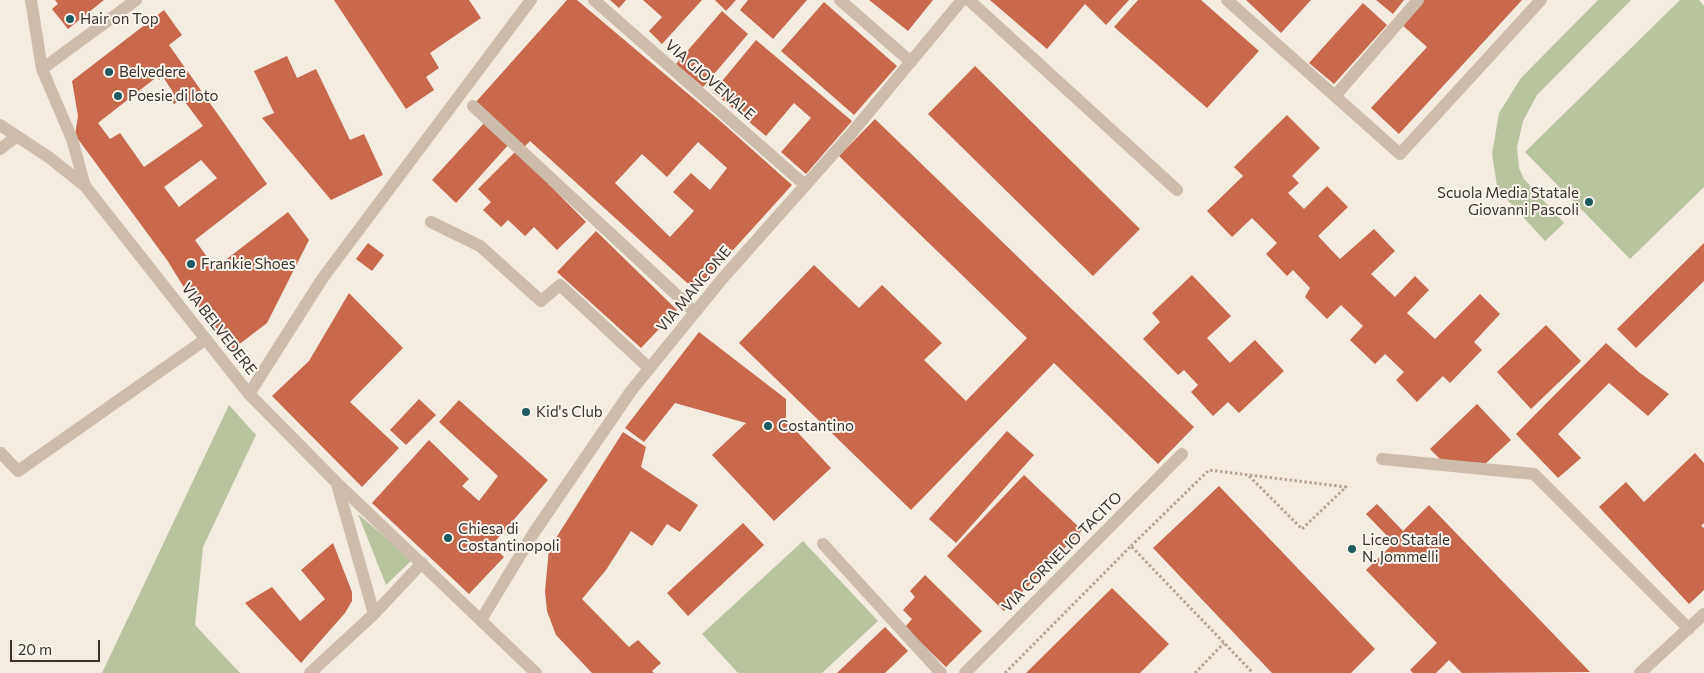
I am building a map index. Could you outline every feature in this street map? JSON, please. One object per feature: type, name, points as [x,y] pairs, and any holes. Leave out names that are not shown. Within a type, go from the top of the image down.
[{"type":"street","points":[[31,0],[42,69],[72,139],[85,186]]},
{"type":"street","points":[[42,69],[136,0]]},
{"type":"street","points":[[249,394],[322,279],[531,0]]},
{"type":"street","name":"VIA GIOVENALE","points":[[594,0],[805,185]]},
{"type":"street","points":[[840,0],[911,62]]},
{"type":"street","name":"VIA MANCONE","points":[[481,620],[533,534],[631,391],[695,312],[911,62],[962,0]]},
{"type":"street","points":[[969,0],[1177,190]]},
{"type":"street","points":[[1334,96],[1418,0]]},
{"type":"street","points":[[1229,1],[1400,154],[1541,0]]},
{"type":"street","points":[[473,106],[695,312]]},
{"type":"street","points":[[0,125],[16,138],[50,158],[85,186]]},
{"type":"street","points":[[0,149],[16,138]]},
{"type":"street","name":"VIA BELVEDERE","points":[[85,186],[249,394],[337,483],[536,673]]},
{"type":"street","points":[[431,222],[480,246],[540,301],[560,284],[649,368]]},
{"type":"street","points":[[1,453],[18,471],[206,339]]},
{"type":"street","name":"VIA CORNELIO TACITO","points":[[965,673],[1182,454]]},
{"type":"street","points":[[1382,459],[1534,474],[1689,629]]},
{"type":"street","name":"VIA BELVEDERE","points":[[337,483],[374,614]]},
{"type":"street","points":[[823,544],[941,673]]},
{"type":"street","points":[[310,673],[374,614],[422,564]]},
{"type":"street","points":[[1640,673],[1704,614]]},
{"type":"path","points":[[1005,673],[1209,470],[1346,487],[1302,529],[1248,475]]},
{"type":"path","points":[[1132,546],[1253,673]]},
{"type":"path","points":[[1195,673],[1224,643]]},
{"type":"green space","points":[[1598,0],[1631,0],[1537,95],[1523,121],[1517,147],[1519,168],[1524,179],[1564,223],[1545,241],[1497,186],[1492,154],[1499,113],[1521,78]]},
{"type":"green space","points":[[1680,0],[1699,0],[1704,6],[1704,187],[1630,259],[1525,152]]},
{"type":"green space","points":[[229,405],[256,435],[203,547],[195,625],[240,673],[102,673]]},
{"type":"green space","points":[[358,514],[412,560],[386,585]]},
{"type":"green space","points":[[803,541],[878,621],[822,673],[738,673],[702,634]]},
{"type":"building","name":"Hair on Top","points":[[55,0],[104,0],[68,29],[52,9],[58,4]]},
{"type":"building","points":[[334,0],[469,0],[481,18],[430,53],[439,68],[426,77],[434,90],[406,109]]},
{"type":"building","points":[[567,0],[577,0],[718,119],[792,185],[696,291],[530,141],[524,147],[475,103]],"holes":[[[698,142],[727,168],[710,190],[691,173],[673,192],[694,211],[670,237],[615,183],[642,154],[667,177]]]},
{"type":"building","points":[[610,0],[626,0],[619,8]]},
{"type":"building","points":[[643,0],[702,0],[662,44],[649,31],[662,17]]},
{"type":"building","points":[[715,0],[736,0],[726,11]]},
{"type":"building","points":[[748,0],[807,0],[773,39],[740,10]]},
{"type":"building","points":[[869,0],[933,0],[908,31]]},
{"type":"building","points":[[990,0],[1129,0],[1106,25],[1085,4],[1047,49]]},
{"type":"building","points":[[1138,0],[1201,0],[1259,51],[1207,108],[1114,27]]},
{"type":"building","points":[[1246,0],[1311,0],[1281,33]]},
{"type":"building","points":[[1376,0],[1404,0],[1393,14]]},
{"type":"building","points":[[1423,0],[1522,0],[1399,134],[1371,108],[1427,47],[1401,24]]},
{"type":"building","points":[[824,2],[897,66],[854,115],[781,51]]},
{"type":"building","points":[[1363,3],[1387,25],[1334,84],[1309,63]]},
{"type":"building","points":[[164,10],[182,35],[169,45],[267,184],[195,240],[215,268],[288,212],[309,240],[267,323],[233,349],[185,289],[167,260],[75,135],[78,116],[72,81]],"holes":[[[158,76],[159,80],[163,77],[173,92],[168,96],[174,104],[182,98],[203,126],[144,167],[120,133],[110,139],[98,123]],[[201,160],[217,178],[179,207],[164,187]]]},
{"type":"building","points":[[722,11],[748,34],[703,87],[676,64]]},
{"type":"building","points":[[756,40],[852,121],[806,174],[781,152],[811,118],[794,103],[766,136],[713,92]]},
{"type":"building","points":[[287,56],[297,78],[316,69],[350,140],[364,134],[383,175],[331,200],[262,118],[274,113],[254,71]]},
{"type":"building","points":[[975,66],[1140,229],[1093,276],[928,114]]},
{"type":"building","points":[[1287,115],[1320,148],[1292,176],[1299,183],[1288,193],[1304,209],[1327,186],[1348,207],[1318,236],[1340,259],[1374,229],[1395,251],[1371,274],[1395,297],[1415,276],[1429,290],[1407,313],[1435,339],[1480,294],[1500,314],[1474,342],[1482,350],[1450,383],[1443,376],[1417,402],[1396,380],[1404,372],[1385,354],[1375,364],[1350,340],[1363,326],[1341,305],[1327,319],[1305,297],[1310,288],[1293,270],[1287,276],[1266,254],[1277,243],[1252,218],[1232,237],[1207,211],[1243,176],[1234,167]]},
{"type":"building","points":[[875,119],[1194,427],[1158,464],[1054,363],[911,510],[739,343],[814,265],[859,308],[882,285],[942,343],[924,360],[966,401],[1027,338],[839,156]]},
{"type":"building","points":[[486,121],[510,143],[456,203],[432,180]]},
{"type":"building","points":[[516,151],[586,222],[557,250],[534,227],[525,236],[508,220],[501,227],[483,210],[491,202],[478,189]]},
{"type":"building","points":[[596,231],[677,310],[641,348],[557,272]]},
{"type":"building","points":[[368,243],[384,255],[372,271],[356,259]]},
{"type":"building","points":[[1704,243],[1704,281],[1636,348],[1617,329]]},
{"type":"building","points":[[1192,275],[1231,316],[1207,338],[1230,363],[1255,340],[1284,371],[1239,413],[1228,402],[1213,416],[1191,392],[1198,385],[1184,370],[1178,375],[1143,339],[1160,322],[1152,313]]},
{"type":"building","points":[[349,293],[403,348],[350,402],[399,448],[362,487],[272,396],[309,361]]},
{"type":"building","points":[[1546,325],[1581,361],[1531,409],[1497,372]]},
{"type":"building","name":"Costantino","points":[[699,332],[786,399],[786,420],[831,468],[774,521],[712,455],[746,423],[675,403],[644,442],[625,428]]},
{"type":"building","points":[[1606,343],[1640,373],[1669,394],[1648,416],[1609,383],[1558,434],[1581,458],[1558,478],[1516,434]]},
{"type":"building","points":[[419,399],[436,415],[406,445],[390,430]]},
{"type":"building","points":[[459,400],[548,480],[492,545],[504,557],[469,594],[372,503],[429,440],[469,479],[462,486],[479,501],[498,476],[439,422]]},
{"type":"building","points":[[1477,404],[1511,440],[1484,465],[1442,461],[1430,449]]},
{"type":"building","points":[[1007,431],[1034,455],[956,543],[929,519]]},
{"type":"building","points":[[623,432],[646,447],[641,467],[698,505],[680,532],[667,524],[652,546],[631,531],[606,570],[582,599],[629,647],[638,640],[661,663],[652,671],[654,673],[592,673],[556,635],[547,611],[545,591],[549,549]]},
{"type":"building","points":[[1695,453],[1704,463],[1704,523],[1701,526],[1704,528],[1704,590],[1689,604],[1599,507],[1626,482],[1644,502]]},
{"type":"building","points":[[1024,475],[1082,530],[1004,611],[947,556]]},
{"type":"building","points":[[1219,486],[1375,649],[1351,673],[1272,673],[1153,548]]},
{"type":"building","points":[[1377,504],[1403,531],[1429,505],[1590,672],[1462,673],[1449,660],[1436,673],[1413,673],[1410,670],[1437,643],[1366,570],[1394,543],[1366,514]]},
{"type":"building","points":[[743,523],[764,545],[688,616],[667,593]]},
{"type":"building","points":[[333,543],[352,592],[352,601],[345,613],[301,663],[245,603],[272,587],[300,621],[325,599],[301,570]]},
{"type":"building","points":[[925,575],[982,631],[946,667],[905,627],[912,619],[903,610],[915,597],[910,591]]},
{"type":"building","points":[[1112,588],[1169,644],[1140,673],[1026,673]]},
{"type":"building","points":[[885,627],[908,651],[885,673],[837,673]]},
{"type":"place","name":"Hair on Top","points":[[70,19]]},
{"type":"place","name":"Belvedere","points":[[109,72]]},
{"type":"place","name":"Poesie di loto","points":[[118,96]]},
{"type":"place","name":"Scuola Media Statale Giovanni Pascoli","points":[[1589,202]]},
{"type":"place","name":"Frankie Shoes","points":[[191,264]]},
{"type":"place","name":"Kid's Club","points":[[526,412]]},
{"type":"place","name":"Costantino","points":[[768,426]]},
{"type":"place","name":"Chiesa di Costantinopoli","points":[[448,538]]},
{"type":"place","name":"Liceo Statale N. Jommelli","points":[[1352,549]]}]
